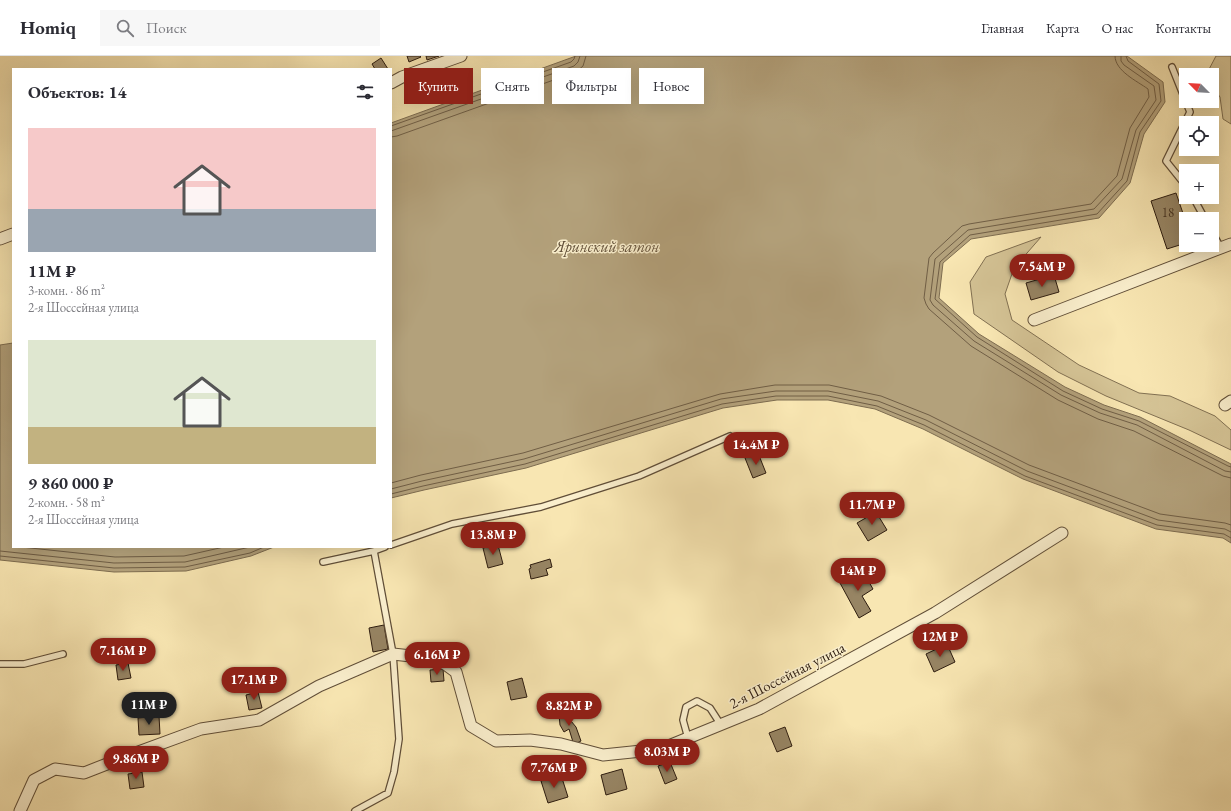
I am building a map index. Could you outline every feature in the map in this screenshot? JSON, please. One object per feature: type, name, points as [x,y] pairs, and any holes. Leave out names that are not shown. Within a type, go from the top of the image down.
[{"type":"street","points":[[392,82],[402,77],[461,56]]},
{"type":"street","points":[[0,239],[12,234]]},
{"type":"street","points":[[1034,320],[1226,246]]},
{"type":"street","name":"2-я Шоссейная улица","points":[[20,811],[34,780],[55,769],[84,773],[201,729],[259,720],[319,686],[393,654],[420,657],[445,664],[456,672],[471,726],[496,741],[530,740],[562,744],[603,755],[661,749],[759,709],[935,613],[1062,533]]},
{"type":"lane","points":[[1172,67],[1190,112],[1166,161],[1179,177]]},
{"type":"lane","points":[[392,545],[452,524],[541,507],[639,476],[730,436]]},
{"type":"lane","points":[[323,562],[382,548]]},
{"type":"lane","points":[[354,811],[388,793],[394,772],[398,739],[393,654],[374,551]]},
{"type":"lane","points":[[0,664],[24,664],[63,654]]},
{"type":"lane","points":[[688,738],[683,720],[686,707],[698,701],[710,708],[721,725]]},
{"type":"shaded area","points":[[1216,56],[1231,56],[1231,124],[1223,119],[1219,96],[1219,68],[1210,68]]},
{"type":"shaded area","points":[[1041,237],[1014,268],[1005,294],[1012,320],[1079,365],[1139,393],[1170,396],[1215,416],[1231,430],[1231,450],[1189,430],[1106,396],[1058,372],[974,314],[970,282],[986,257]]},
{"type":"water","name":"Яринский затон","points":[[576,56],[1127,56],[1163,82],[1165,102],[1144,134],[1130,183],[1099,218],[971,239],[943,263],[939,298],[979,334],[1065,387],[1104,405],[1140,417],[1231,464],[1231,543],[1223,538],[1156,529],[1023,479],[923,429],[875,409],[828,400],[777,400],[723,408],[526,468],[392,498],[392,123],[443,104],[473,104],[473,93],[481,90],[481,104],[544,104],[543,68]]},
{"type":"water","points":[[12,343],[12,548],[271,548],[251,556],[186,571],[114,572],[0,560],[0,345]]},
{"type":"building","points":[[407,56],[420,56],[421,57],[409,62]]},
{"type":"building","points":[[426,56],[439,56],[427,60]]},
{"type":"building","points":[[381,58],[387,68],[374,68],[372,64]]},
{"type":"building","points":[[1176,193],[1183,212],[1179,212],[1179,245],[1167,249],[1151,201]]},
{"type":"building","points":[[1054,275],[1059,292],[1031,300],[1026,283]]},
{"type":"building","points":[[758,453],[766,473],[753,478],[745,458]]},
{"type":"building","points":[[876,512],[887,530],[868,541],[857,523]]},
{"type":"building","points":[[516,526],[520,541],[505,545],[501,530]]},
{"type":"building","points":[[498,545],[503,564],[488,568],[483,548]]},
{"type":"building","points":[[550,559],[552,567],[546,569],[548,575],[531,579],[529,569],[531,568],[530,565]]},
{"type":"building","points":[[862,570],[873,589],[862,596],[871,611],[859,618],[840,583]]},
{"type":"building","points":[[384,625],[388,649],[373,652],[369,628]]},
{"type":"building","points":[[947,644],[955,662],[934,672],[926,654]]},
{"type":"building","points":[[128,663],[131,678],[118,680],[116,665]]},
{"type":"building","points":[[443,669],[444,681],[431,682],[430,670]]},
{"type":"building","points":[[522,678],[527,697],[511,700],[507,682]]},
{"type":"building","points":[[258,692],[262,708],[249,710],[246,695]]},
{"type":"building","points":[[570,713],[571,721],[576,727],[581,741],[577,743],[573,742],[569,729],[564,732],[560,725],[559,715]]},
{"type":"building","points":[[159,716],[160,734],[139,735],[138,718]]},
{"type":"building","points":[[785,727],[792,746],[777,752],[769,733]]},
{"type":"building","points":[[670,762],[677,779],[665,784],[658,766]]},
{"type":"building","points":[[622,769],[627,789],[606,795],[601,775]]},
{"type":"building","points":[[142,772],[144,787],[130,789],[128,774]]},
{"type":"building","points":[[561,775],[568,797],[548,803],[541,781]]}]
